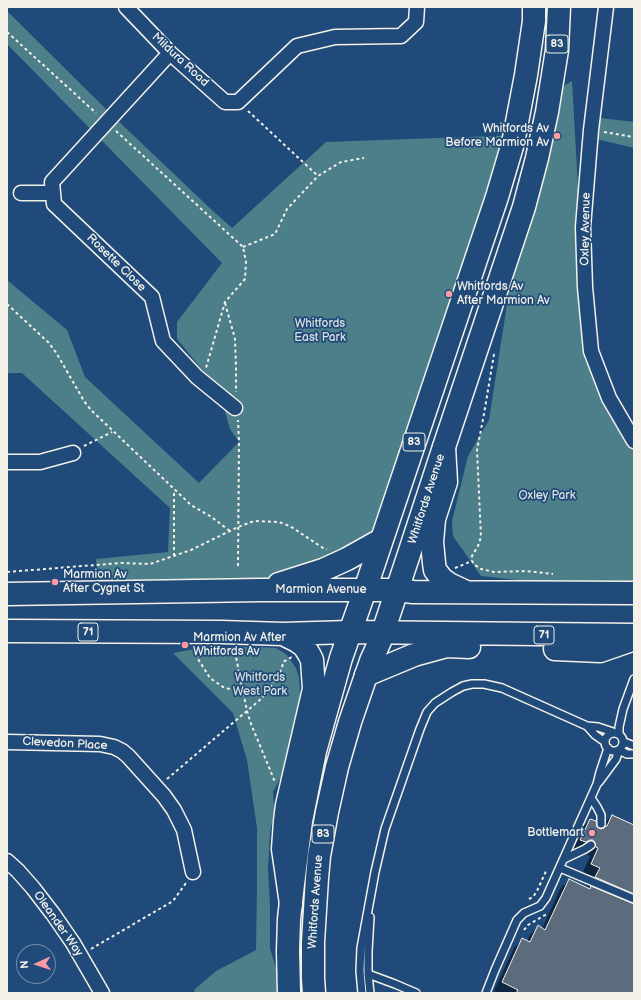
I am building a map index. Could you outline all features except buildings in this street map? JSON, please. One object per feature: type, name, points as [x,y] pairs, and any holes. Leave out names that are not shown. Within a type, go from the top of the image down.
[{"type":"main road","name":"Whitfords Avenue","points":[[289,993],[288,962],[291,904],[296,858],[310,774],[326,708],[340,658],[365,590],[497,197],[513,143],[526,75],[534,21],[534,7]]},
{"type":"main road","name":"Whitfords Avenue","points":[[314,993],[312,970],[313,926],[319,856],[337,767],[350,722],[383,632],[524,207],[547,112],[556,50],[559,7]]},
{"type":"main road","points":[[444,447],[446,482],[434,518],[432,542],[435,570],[442,579],[449,584],[469,593]]},
{"type":"main road","points":[[261,590],[323,570],[347,559],[381,540]]},
{"type":"main road","name":"Marmion Avenue","points":[[7,594],[261,590],[397,590],[413,592],[469,593],[634,593]]},
{"type":"main road","name":"71","points":[[7,631],[221,632],[283,634],[383,632],[634,635]]},
{"type":"main road","points":[[283,634],[304,646],[310,654],[312,660],[314,689],[289,798],[282,849],[291,904]]},
{"type":"main road","points":[[366,676],[414,655],[447,646],[600,651],[634,639]]},
{"type":"street","name":"Mildura Road","points":[[126,7],[170,53],[225,102],[238,102]]},
{"type":"street","points":[[238,102],[297,46],[335,37],[400,36],[416,22],[417,7]]},
{"type":"street","name":"Oxley Avenue","points":[[606,7],[591,130],[583,227],[585,287],[592,351],[609,398],[634,442]]},
{"type":"street","points":[[21,193],[53,193],[52,182],[170,53]]},
{"type":"street","name":"Rosette Close","points":[[53,193],[54,204],[152,297],[163,342],[196,377],[235,408]]},
{"type":"street","points":[[7,462],[40,462],[73,453]]},
{"type":"street","name":"Clevedon Place","points":[[7,742],[108,745],[122,751],[156,787],[171,805],[180,820],[184,830],[193,872]]},
{"type":"street","name":"Oleander Way","points":[[7,861],[33,888],[69,937],[81,955],[102,993]]},
{"type":"lane","points":[[616,733],[634,679]]},
{"type":"lane","points":[[362,993],[360,971],[361,948],[385,829],[420,729],[427,712],[435,703],[463,686],[484,684],[506,690],[587,726],[598,727],[616,733],[622,737],[624,742],[634,746]]},
{"type":"lane","points":[[587,726],[612,751],[619,750],[630,754]]},
{"type":"lane","points":[[486,993],[496,966],[518,920],[522,915],[540,906],[544,902],[597,784],[607,745],[607,736],[616,733]]},
{"type":"lane","points":[[597,784],[616,759],[624,742]]},
{"type":"lane","points":[[616,759],[630,754]]},
{"type":"lane","points":[[591,798],[601,815],[600,824]]},
{"type":"lane","points":[[564,860],[591,845]]},
{"type":"lane","points":[[560,868],[634,899]]},
{"type":"lane","points":[[368,912],[370,919],[368,951],[370,993]]},
{"type":"lane","points":[[368,974],[416,993]]},
{"type":"path","points":[[7,32],[243,247],[246,262],[245,279],[225,302],[204,372],[196,377]]},
{"type":"path","points":[[238,102],[318,176]]},
{"type":"path","points":[[591,130],[634,137]]},
{"type":"path","points":[[243,247],[275,234],[287,209],[318,176],[341,162],[364,158]]},
{"type":"path","points":[[7,304],[49,343],[91,410],[191,505],[210,516],[230,531]]},
{"type":"path","points":[[472,556],[481,537],[477,450],[494,354]]},
{"type":"path","points":[[73,453],[113,432]]},
{"type":"path","points":[[174,490],[174,556]]},
{"type":"path","points":[[7,572],[121,563],[150,564],[191,550],[238,527],[254,521],[279,522],[294,528],[328,550]]},
{"type":"path","points":[[238,527],[238,566]]},
{"type":"path","points":[[195,646],[195,652],[198,659],[210,678],[223,687],[236,691],[244,691]]},
{"type":"path","points":[[235,652],[247,711],[275,784]]},
{"type":"path","points":[[156,787],[267,693],[279,674],[283,662],[293,656]]},
{"type":"path","points":[[81,955],[173,901],[193,872]]},
{"type":"path","points":[[524,902],[533,897],[546,872]]},
{"type":"path","points":[[522,932],[528,925],[547,914]]},
{"type":"green space","name":"Whitfords East Park","points":[[7,11],[113,116],[232,228],[326,142],[522,135],[382,523],[361,544],[286,575],[245,584],[98,587],[96,559],[168,552],[170,508],[22,373],[7,373],[7,280],[67,330],[85,377],[199,483],[239,442],[230,429],[223,405],[204,372],[177,339],[177,322],[222,263],[7,44]]},
{"type":"green space","name":"Oxley Park","points":[[572,81],[588,365],[618,425],[634,445],[634,587],[562,585],[481,576],[453,536],[452,521],[468,456],[489,420],[515,253],[557,90]]},
{"type":"green space","points":[[593,117],[634,122],[634,148],[596,139]]},
{"type":"green space","name":"Whitfords West Park","points":[[205,647],[276,648],[286,654],[296,668],[299,678],[299,706],[294,731],[284,771],[273,792],[274,811],[270,833],[268,869],[270,948],[283,993],[195,993],[194,990],[216,971],[256,950],[257,828],[247,760],[233,713],[173,653]]},
{"type":"place","name":"Whitfords Av Before Marmion Av","points":[[557,136]]},
{"type":"place","name":"Whitfords Av After Marmion Av","points":[[449,294]]},
{"type":"place","name":"Marmion Av After Cygnet St","points":[[55,582]]},
{"type":"place","name":"Marmion Av After Whitfords Av","points":[[185,645]]},
{"type":"place","name":"Bottlemart","points":[[592,833]]}]
